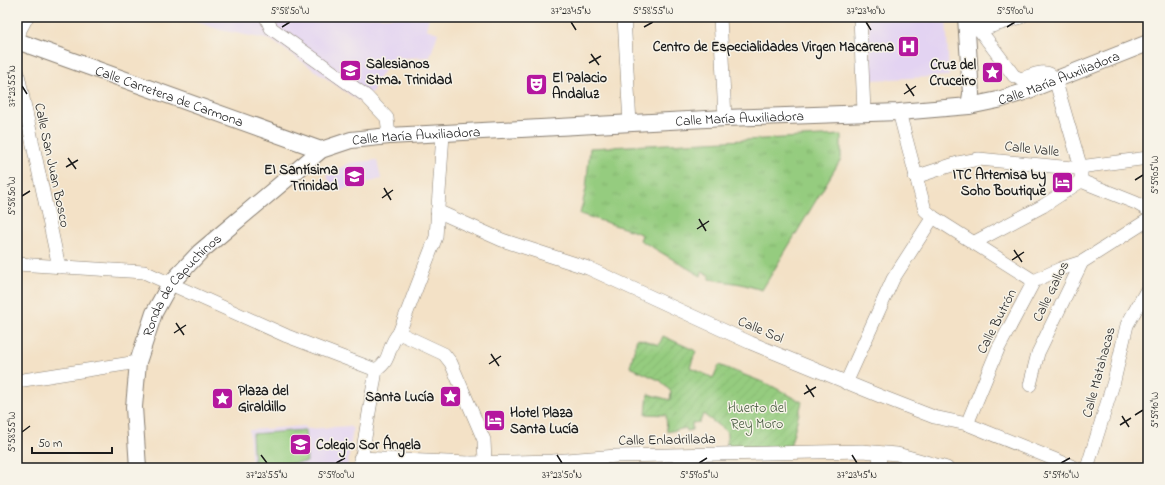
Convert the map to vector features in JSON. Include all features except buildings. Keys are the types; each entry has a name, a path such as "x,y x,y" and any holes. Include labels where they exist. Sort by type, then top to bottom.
{"main road":[{"path":"966,17 970,100"},
{"name":"Calle Carretera de Carmona","path":"17,43 315,148"},
{"name":"Calle María Auxiliadora","path":"315,148 351,140 389,136 725,118 864,112 899,112 970,100 998,100 1023,85 1148,43"},
{"name":"Ronda de Capuchinos","path":"138,468 134,407 138,362 154,313 170,284 200,252 315,148"}],"street":[{"path":"17,43 20,30 27,17"},
{"path":"266,17 271,28 366,96 387,118 389,136"},
{"path":"624,17 630,124"},
{"path":"720,17 725,118"},
{"path":"860,17 864,112"},
{"path":"970,17 1011,73 1023,85"},
{"path":"979,30 1021,17"},
{"name":"Calle San Juan Bosco","path":"17,70 58,266"},
{"path":"1048,76 1081,168 1081,181"},
{"path":"899,112 915,177 925,210 973,243 1034,281"},
{"path":"443,134 436,237 399,333 392,342 385,364 376,370 360,463 469,466"},
{"name":"Calle Valle","path":"915,177 958,162 979,159 1081,168 1148,158"},
{"path":"1081,181 1136,203 1148,210"},
{"path":"973,243 1044,206 1081,181"},
{"name":"Calle Sol","path":"437,211 502,240 588,268 678,310 846,383 934,417 967,424 1076,468"},
{"path":"846,383 893,279 934,217"},
{"name":"Calle Gallos","path":"1030,385 1038,353 1082,262 1148,220"},
{"name":"Calle Butrón","path":"967,424 998,349 1034,281 1060,269 1082,262"},
{"path":"17,264 144,272 287,336 376,370"},
{"name":"Calle Matahacas","path":"1087,468 1114,380 1127,325 1148,288"},
{"path":"399,333 444,354 451,363 484,440 485,462"},
{"path":"17,381 138,362"},
{"name":"Calle Enladrillada","path":"469,466 485,462 506,465 617,456 862,450 897,454 947,468"},
{"path":"879,468 880,453"}],"shaded area":[{"name":"Salesianos Stma. Trinidad","path":"184,17 429,17 426,29 438,33 430,57 402,58 395,55 375,83 373,91 359,101 271,40 220,30"},
{"name":"Centro de Especialidades Virgen Macarena","path":"868,17 946,17 949,76 872,80"},
{"name":"EI Santísima Trinidad","path":"377,160 381,179 335,191 326,175 350,163"},
{"name":"Colegio Sor Ángela","path":"305,426 306,429 349,426 353,429 347,468 252,468 249,430"}],"green space":[{"path":"841,135 841,159 762,290 741,284 709,279 709,275 702,272 701,276 640,240 642,235 580,214 586,189 590,148"},
{"name":"Huerto del Rey Moro","path":"663,336 696,351 690,367 713,378 719,365 770,385 802,402 790,447 727,450 727,432 703,414 700,422 692,423 692,430 687,431 686,428 667,432 666,415 646,414 648,394 670,400 671,392 661,381 630,367 637,338 659,345"},
{"path":"305,430 307,462 254,466 252,434"}],"place":[{"name":"Centro de Especialidades Virgen Macarena","path":"909,46"},
{"name":"Salesianos Stma. Trinidad","path":"350,71"},
{"name":"Cruz del Cruceiro","path":"992,72"},
{"name":"El Palacio Andaluz","path":"536,85"},
{"name":"EI Santísima Trinidad","path":"354,177"},
{"name":"ITC Artemisa by Soho Boutique","path":"1062,182"},
{"name":"Santa Lucía","path":"450,396"},
{"name":"Plaza del Giraldillo","path":"222,398"},
{"name":"Hotel Plaza Santa Lucía","path":"494,420"},
{"name":"Colegio Sor Ángela","path":"300,444"}]}
